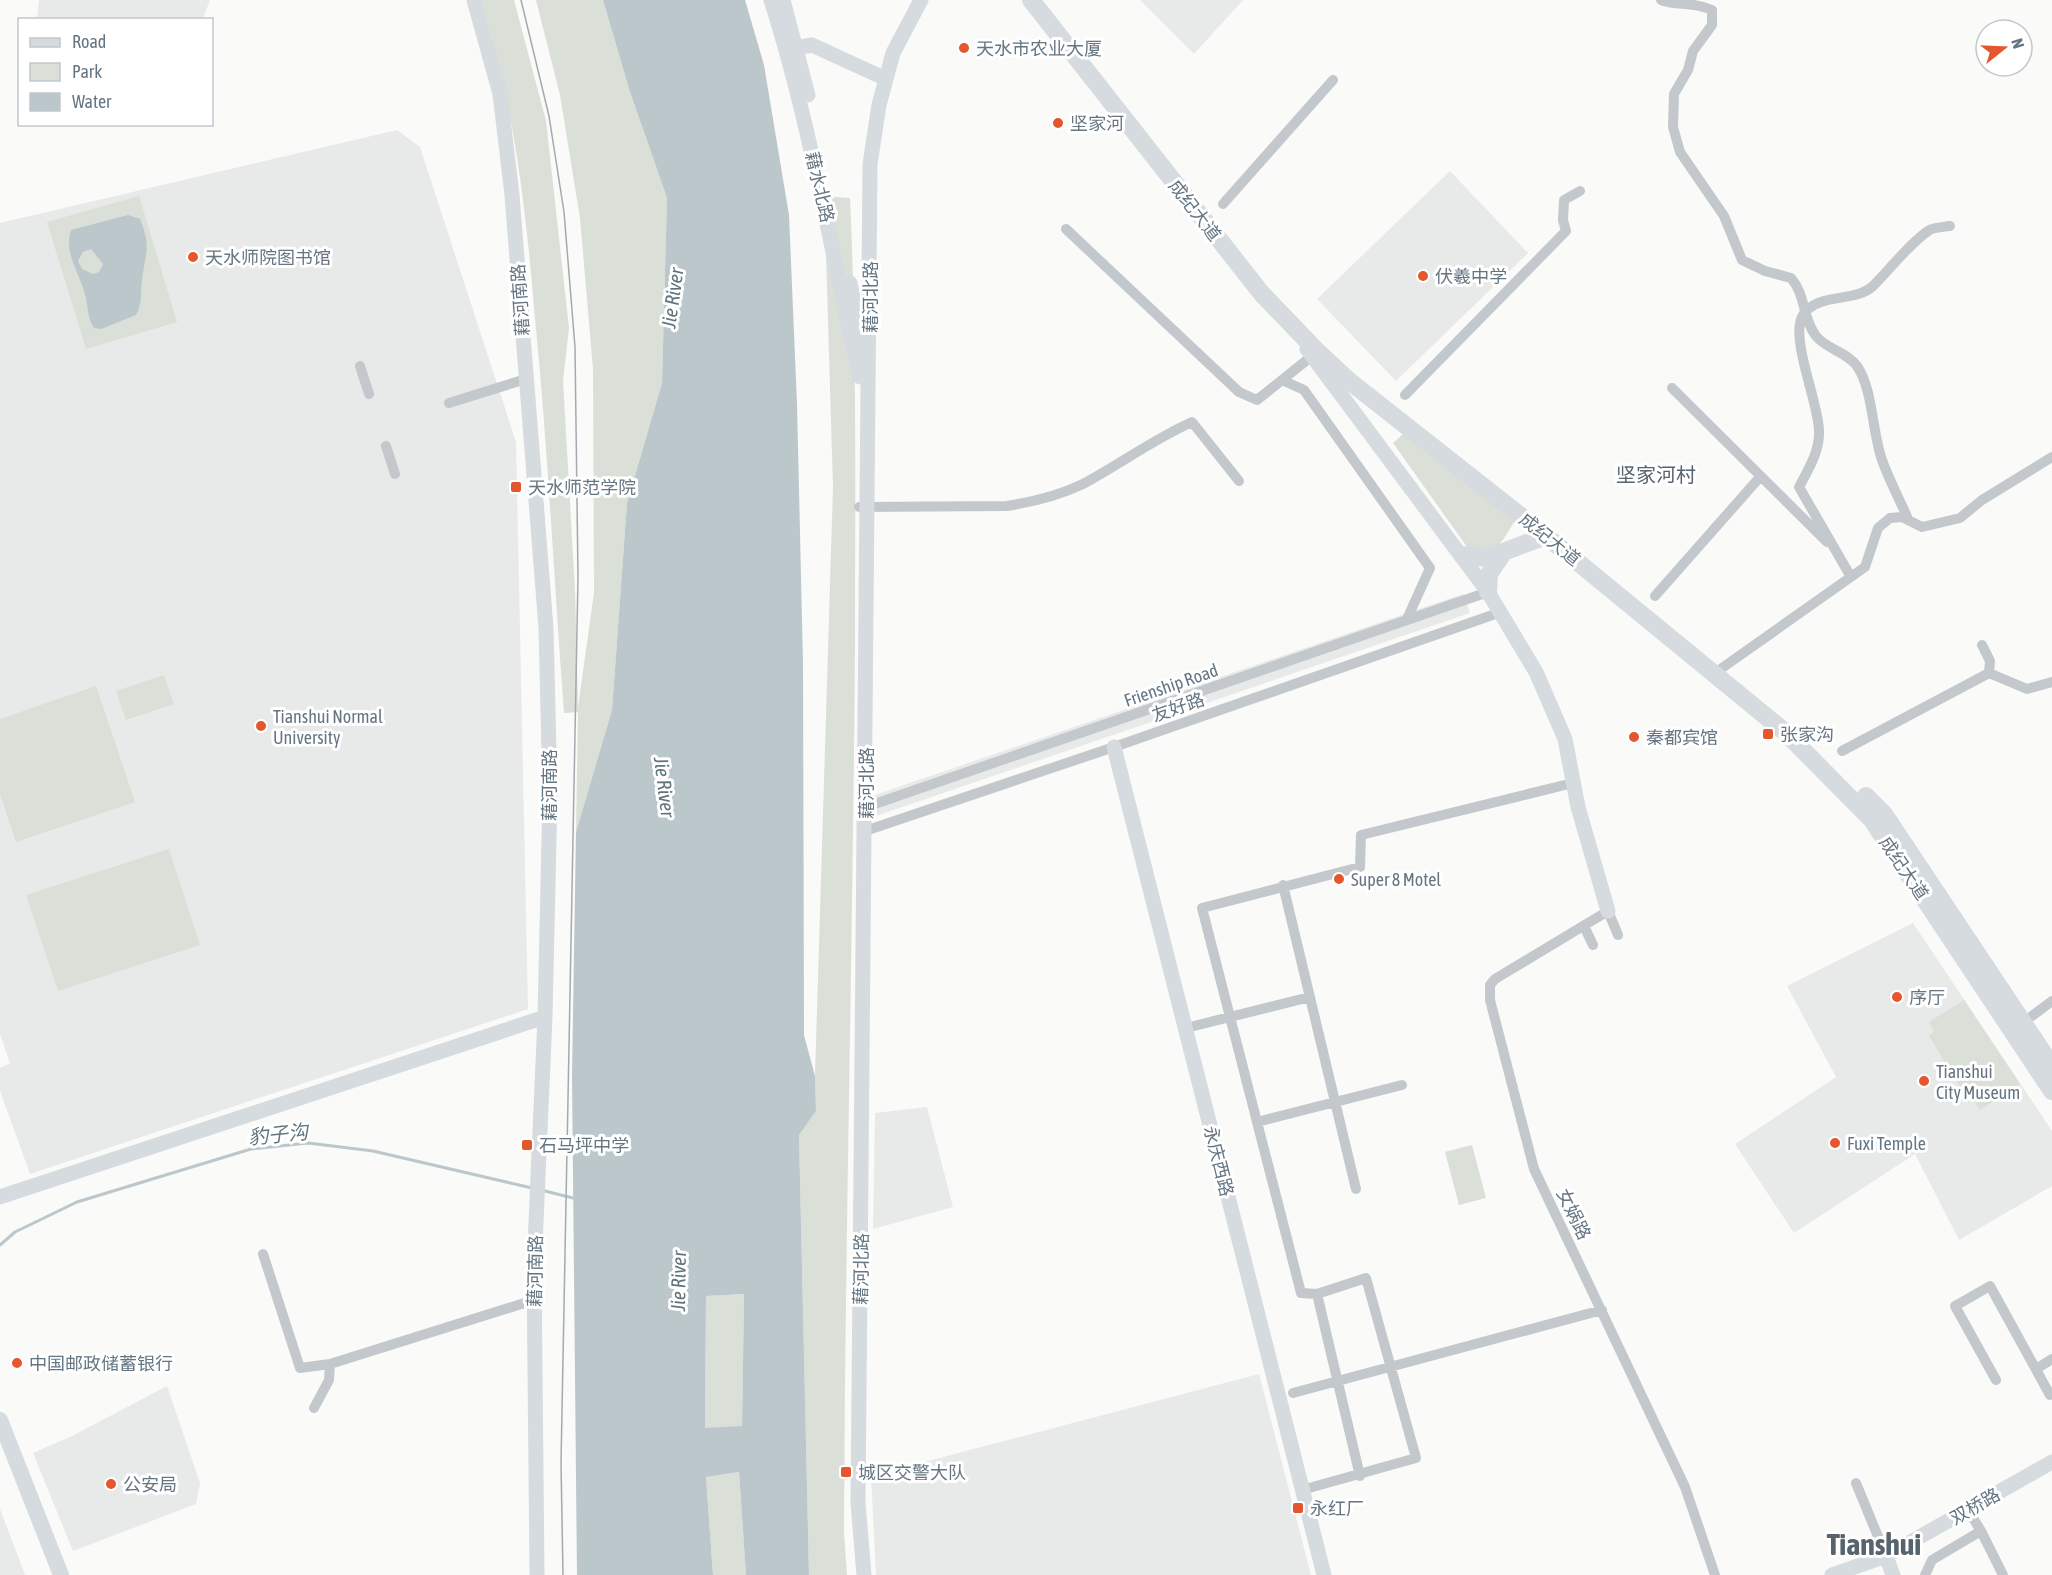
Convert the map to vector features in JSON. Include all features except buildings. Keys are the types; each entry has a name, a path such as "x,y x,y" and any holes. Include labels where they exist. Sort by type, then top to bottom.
{"highway":[{"name":"成纪大道","path":"1030,0 1262,294 1283,317 1348,380 1546,536 1785,732 1872,820 2052,1091"},
{"name":"成纪大道","path":"1038,0 1266,290 1351,367 1801,731 1884,814 2052,1066"},
{"path":"1462,555 1487,558 1546,536"},
{"path":"1488,592 1489,574 1503,553"}],"main road":[{"name":"藉河南路","path":"474,0 500,94 512,195 546,628 550,794 545,1017 534,1300 537,1575"},
{"name":"藉水北路","path":"771,0 792,48 860,329"},
{"name":"藉水北路","path":"783,0 827,217 864,375"},
{"name":"藉河北路","path":"864,1575 858,1503 866,807 864,375 870,164 884,50 911,0"},
{"name":"藉河北路","path":"864,375 860,329 862,163 870,103 892,53 921,0"},
{"path":"792,48 812,45 881,78"},
{"path":"1266,290 1283,317 1462,555 1501,612 1536,672 1561,728 1573,783 1608,911"},
{"name":"藉河北路","path":"855,1575 849,1504 864,508"},
{"name":"永庆西路","path":"1114,747 1324,1575"},
{"path":"0,1197 545,1017"},
{"path":"0,1420 61,1575"},
{"path":"0,1448 50,1575"},
{"name":"双桥路","path":"1832,1575 1863,1570 2052,1462"},
{"path":"1886,1556 1893,1575"}],"street":[{"path":"1660,0 1670,3 1697,2 1712,10 1713,20 1707,34 1693,51 1688,70 1674,94 1673,127 1680,152 1724,216 1742,260 1765,271 1791,278 1803,295 1804,313 1799,329 1820,432 1813,460 1799,487 1851,577"},
{"path":"1222,204 1333,80"},
{"path":"1405,395 1566,231 1563,220 1564,200 1580,191"},
{"path":"1804,313 1823,302 1865,293 1929,229 1950,226"},
{"path":"1066,229 1239,392 1257,400 1312,356"},
{"path":"1804,313 1817,338 1842,352 1857,366 1866,387 1872,426 1882,461 1908,519"},
{"path":"360,366 369,394"},
{"path":"449,403 526,379"},
{"path":"1282,380 1304,390 1430,568 1407,620"},
{"path":"1672,388 1836,551"},
{"path":"864,508 1007,506 1031,502 1082,484 1163,435 1192,422 1239,481"},
{"path":"386,446 395,474"},
{"path":"1722,668 1865,567 1878,528 1890,518 1902,517 1922,527 1960,518 1982,500 2052,457"},
{"path":"1655,596 1760,477"},
{"name":"Frienship Road","path":"866,807 1488,592"},
{"name":"友好路","path":"865,831 1501,612"},
{"path":"1982,645 1990,661 1989,673"},
{"path":"1989,673 2027,689 2052,682"},
{"path":"1842,751 1989,673"},
{"path":"1302,1490 1360,1476 1416,1458 1366,1278 1317,1294 1301,1293 1202,908 1283,885 1360,867 1361,835 1573,783"},
{"path":"1283,885 1356,1189"},
{"path":"1608,911 1618,934"},
{"name":"女娲路","path":"1608,911 1495,979 1490,985 1490,1000 1534,1169 1685,1487 1715,1575"},
{"path":"1584,926 1593,945"},
{"path":"1186,1028 1310,996"},
{"path":"2032,1016 2052,1000"},
{"path":"1257,1122 1402,1085"},
{"path":"262,1254 300,1368 330,1364 534,1300"},
{"path":"1996,1380 1955,1306 1990,1286 2050,1395"},
{"path":"1317,1294 1360,1476"},
{"path":"1293,1393 1602,1310"},
{"path":"2036,1369 2052,1359"},
{"path":"314,1408 329,1380 330,1364"},
{"path":"1856,1483 1886,1556"},
{"path":"1968,1510 2002,1575"},
{"path":"1924,1575 1932,1560 1981,1531"}],"shaded area":[{"path":"39,0 210,0 203,18 37,17"},
{"path":"1140,0 1243,0 1194,54"},
{"name":"Tianshui Normal University","path":"397,130 420,147 516,442 528,1009 30,1174 0,1091 0,1068 10,1063 0,1034 0,223"},
{"name":"伏羲中学","path":"1450,171 1528,253 1396,381 1317,299"},
{"path":"1463,594 1470,613 876,816 869,797"},
{"name":"Tianshui City Museum","path":"1913,923 2052,1131 2052,1186 1959,1240 1915,1154 1794,1233 1735,1144 1836,1077 1787,986"},
{"path":"927,1107 953,1207 873,1229 875,1113"},
{"path":"1259,1374 1311,1575 876,1575 871,1476"},
{"path":"167,1386 200,1483 196,1504 73,1551 33,1453 72,1436"},
{"path":"0,1509 25,1575 0,1575"}],"green space":[{"path":"481,0 514,0 546,121 569,328 563,381 575,590 578,707 594,593 593,369 580,218 560,95 536,0 603,0 629,89 667,198 662,383 627,503 612,710 576,832 578,712 564,713 544,416 523,197 502,78"},
{"path":"139,196 177,322 86,349 47,222"},
{"path":"819,196 850,198 854,309 855,641 844,1532 847,1575 809,1575 799,1135 816,1111 815,1076 833,487 826,253"},
{"path":"1404,433 1514,522 1497,546 1487,551 1470,551 1393,443"},
{"path":"164,675 174,704 126,720 116,691"},
{"path":"96,686 135,802 16,842 0,794 0,719"},
{"path":"169,849 200,945 58,991 26,895"},
{"path":"1964,1000 2020,1084 1980,1110 1971,1096 1966,1097 1929,1036 1934,1031 1929,1022"},
{"path":"1472,1145 1486,1198 1459,1205 1445,1152"},
{"path":"744,1294 742,1427 705,1429 706,1296"},
{"path":"739,1472 746,1575 713,1575 706,1477"}],"water":[{"name":"Jie River","path":"603,0 745,0 764,65 789,215 797,404 803,663 804,1035 815,1076 816,1111 799,1135 809,1575 746,1575 739,1472 706,1477 713,1575 577,1575 572,1075 576,832 612,710 627,503 662,383 667,198 629,89","holes":["744,1294 742,1426 705,1428 706,1296"]},
{"path":"128,215 140,219 146,236 147,249 140,302 136,315 101,329 94,328 84,291 70,254 71,230","holes":["91,249 103,264 99,272 93,274 82,269 78,261 83,252"]}],"waterway":[{"name":"豹子沟","path":"0,1245 15,1232 77,1202 251,1149 308,1143 373,1151 532,1188"},
{"name":"豹子沟","path":"541,1190 573,1198"}],"tram line":[{"path":"521,0 549,116 564,212 575,347 578,577 561,1463 563,1575"}],"place":[{"name":"天水市农业大厦","path":"964,48"},
{"name":"坚家河","path":"1058,123"},
{"name":"天水师院图书馆","path":"193,257"},
{"name":"伏羲中学","path":"1423,276"},
{"name":"天水师范学院","path":"516,487"},
{"name":"Tianshui Normal University","path":"261,726"},
{"name":"张家沟","path":"1768,734"},
{"name":"秦都宾馆","path":"1634,737"},
{"name":"Super 8 Motel","path":"1339,879"},
{"name":"序厅","path":"1897,997"},
{"name":"Tianshui City Museum","path":"1924,1081"},
{"name":"Fuxi Temple","path":"1835,1143"},
{"name":"石马坪中学","path":"527,1145"},
{"name":"中国邮政储蓄银行","path":"17,1363"},
{"name":"城区交警大队","path":"846,1472"},
{"name":"公安局","path":"111,1484"},
{"name":"永红厂","path":"1298,1508"}],"district":[{"name":"坚家河村","path":"1656,474"},
{"name":"Tianshui","path":"1874,1544"}]}
